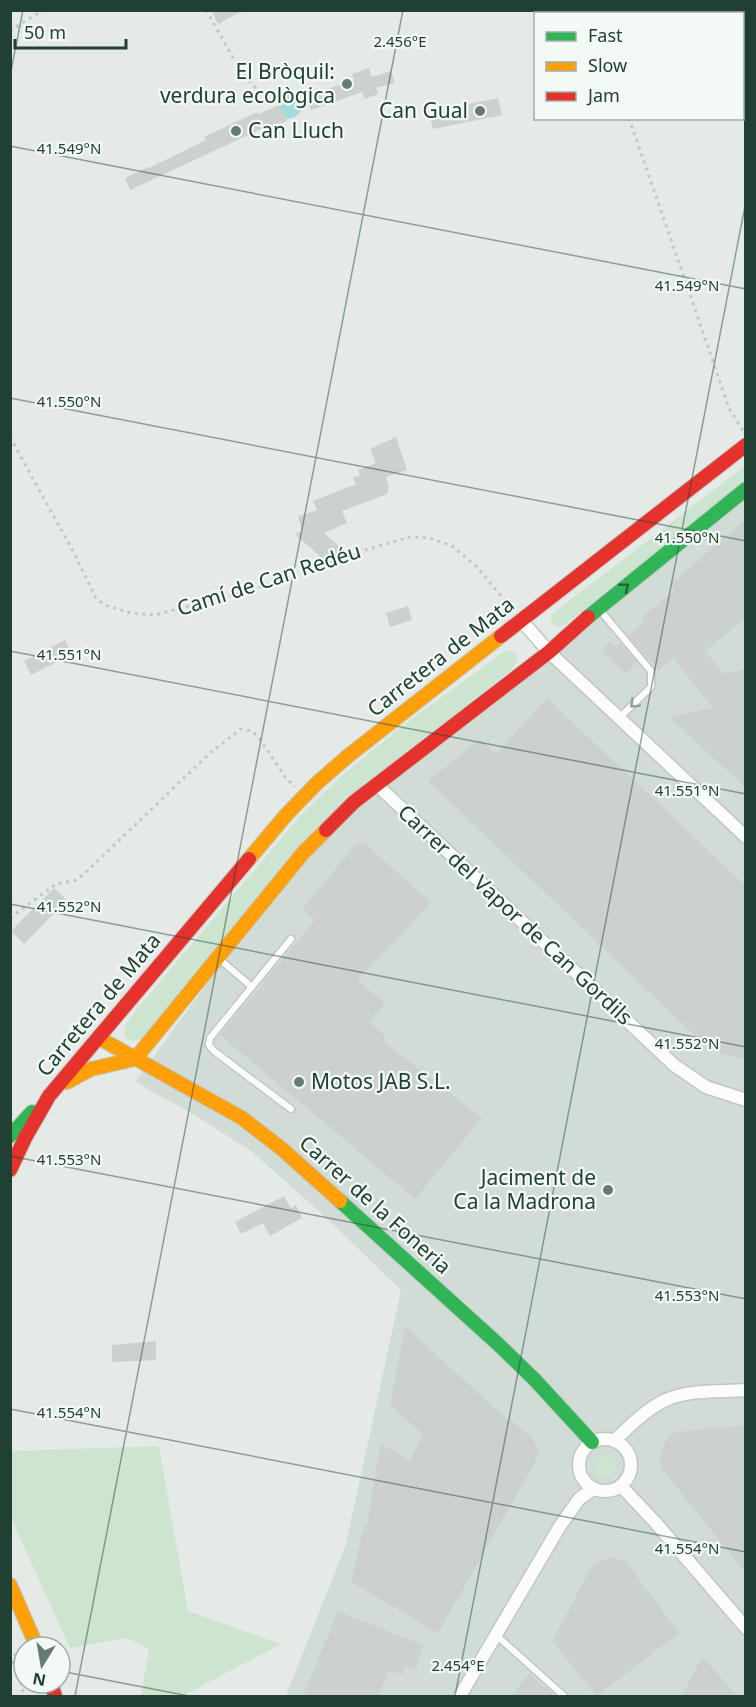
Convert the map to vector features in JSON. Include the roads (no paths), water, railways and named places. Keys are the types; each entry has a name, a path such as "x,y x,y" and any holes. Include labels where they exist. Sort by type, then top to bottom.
{"street":[{"name":"Carretera de Mata","path":"49,1096 286,815 304,797 348,756 746,445"},
{"path":"135,1059 303,853 354,802 549,652 598,608 746,489"},
{"path":"522,620 549,652 746,837"},
{"name":"Carrer del Vapor de Can Gordils","path":"376,784 674,1065 706,1087 746,1100"},
{"name":"Carrer de la Foneria","path":"99,1038 242,1118 282,1149 499,1345 536,1380 592,1442"},
{"name":"Carretera de Mata","path":"49,1096 78,1073 106,1064 135,1059"},
{"path":"10,1136 49,1096"},
{"path":"10,1170 49,1096"},
{"path":"614,1441 635,1421 666,1400 695,1394 746,1390"},
{"path":"605,1439 614,1441 626,1449 632,1461 630,1475 621,1486 605,1492 593,1489 583,1479 579,1465 584,1451 592,1442 605,1439"},
{"path":"621,1486 746,1628"},
{"path":"460,1696 560,1526 579,1499 593,1489"},
{"path":"10,1585 32,1635"}],"lane":[{"path":"598,608 651,671 651,687 619,718"},
{"path":"291,939 210,1038 209,1045 291,1109"},
{"path":"217,958 252,987"},
{"path":"496,1635 564,1696"}],"water":[{"path":"287,94 298,99 302,107 293,118 286,119 280,105 277,106 280,97"}],"place":[{"name":"El Bròquil: verdura ecològica","path":"347,84"},
{"name":"Can Gual","path":"480,111"},
{"name":"Can Lluch","path":"236,131"},
{"name":"Motos JAB S.L.","path":"299,1082"},
{"name":"Jaciment de Ca la Madrona","path":"608,1190"}]}
